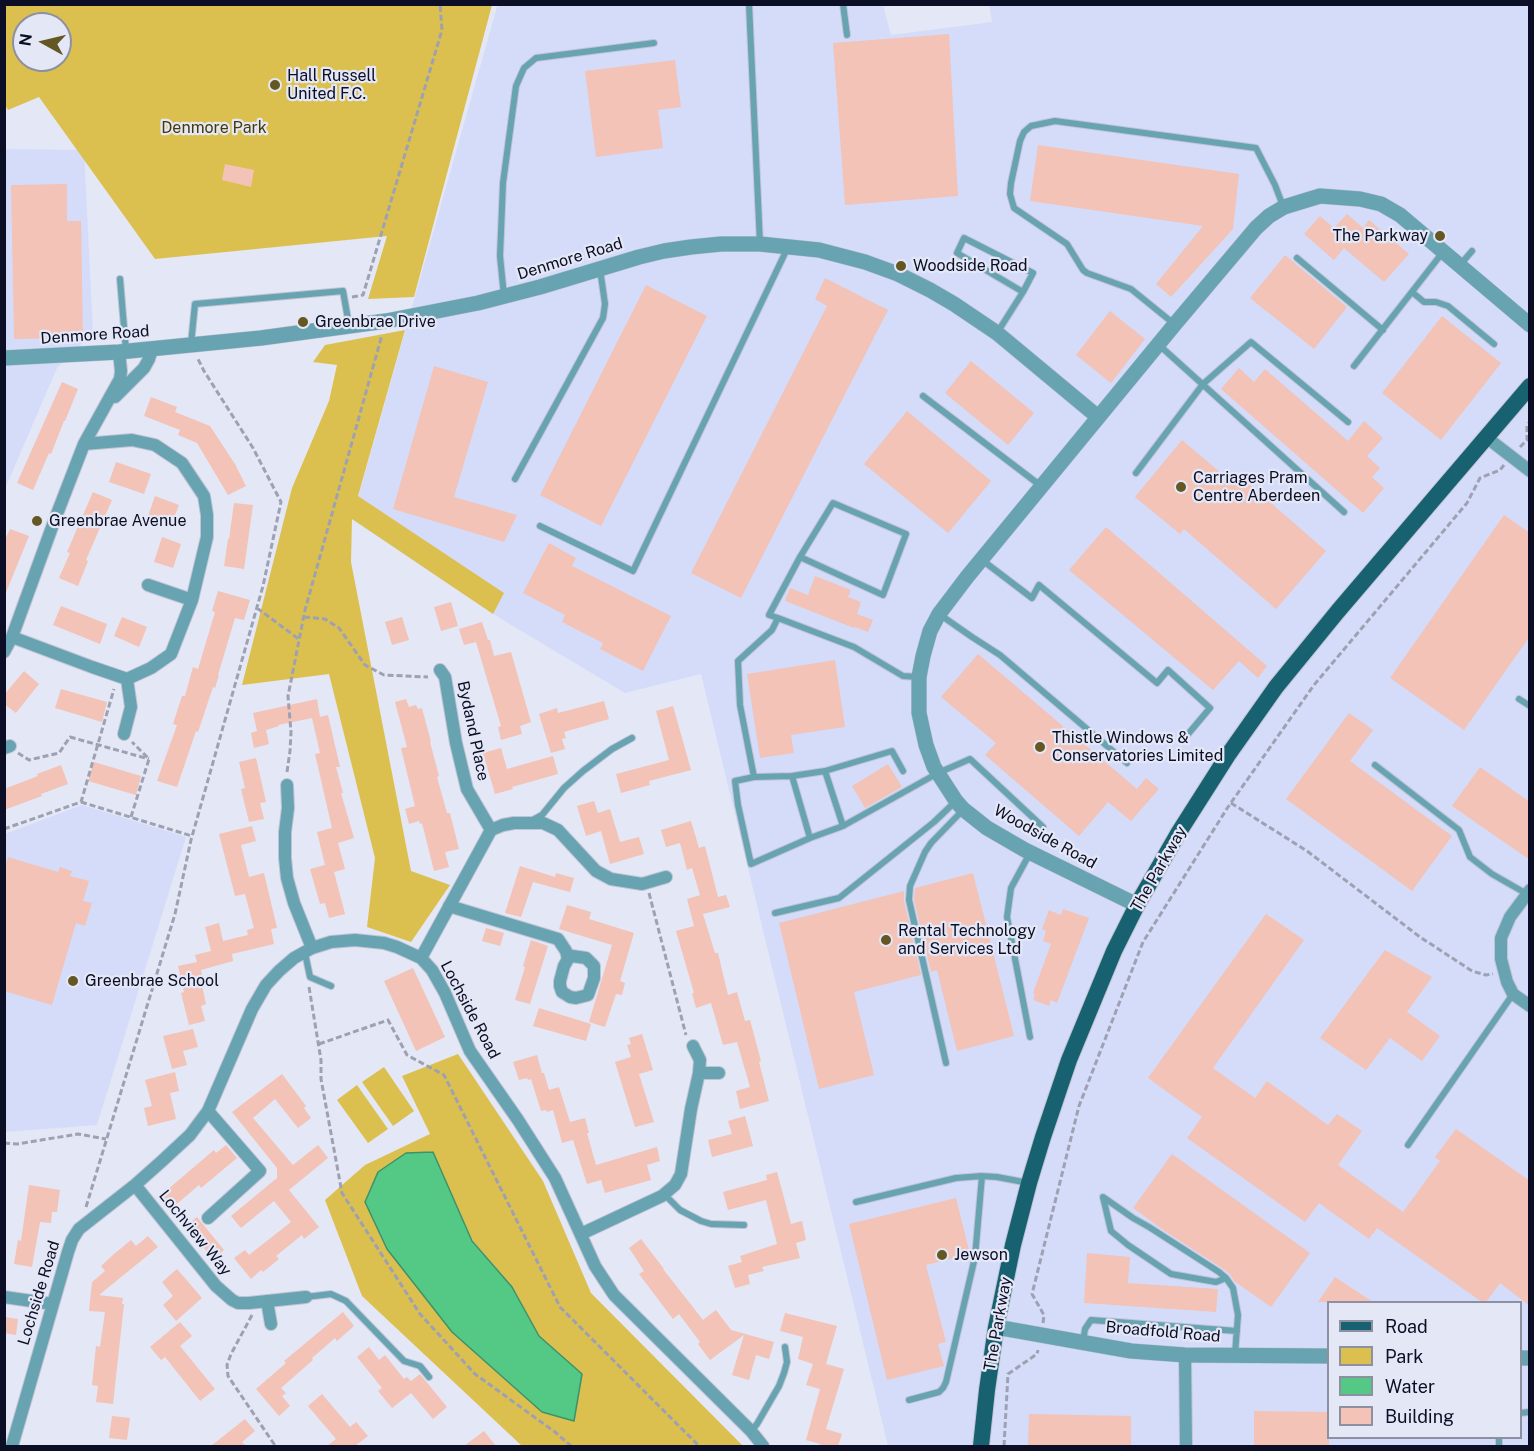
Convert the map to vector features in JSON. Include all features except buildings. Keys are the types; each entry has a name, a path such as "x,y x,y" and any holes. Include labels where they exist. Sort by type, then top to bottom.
{"main road":[{"name":"The Parkway","path":"981,1446 996,1327 1029,1183 1069,1060 1114,951 1137,905 1227,755 1276,687 1530,387"}],"street":[{"name":"Woodside Road","path":"1137,905 1030,853 987,828 960,805 938,773 926,745 919,713 919,677 930,631 939,614 1041,486 1256,228 1269,216 1284,207 1320,196 1350,198 1381,204 1400,215 1530,325"},
{"name":"Denmore Road","path":"4,358 123,352 349,327 504,297 647,255 721,244 760,244 788,246 839,255 898,274 954,304 997,333 1098,417"},
{"path":"106,406 144,368 152,349"},
{"path":"4,652 12,637 84,444 120,379 123,352"},
{"path":"1486,437 1530,471"},
{"path":"12,637 122,678 151,668 171,654 192,600 207,537 207,515 204,496 182,463 154,445 132,440 84,444"},
{"path":"148,585 192,600"},
{"name":"Bydand Place","path":"440,670 445,677 456,743 467,789 491,830"},
{"path":"122,678 131,707 124,734"},
{"path":"287,785 285,850 287,878 308,950"},
{"path":"421,958 491,830 503,825 543,823 558,830 596,871 612,879 642,884 666,878"},
{"path":"1528,892 1509,917 1501,938 1501,958 1513,994 1530,1006"},
{"path":"449,906 558,939 568,959"},
{"name":"Lochside Road","path":"12,1446 52,1304 72,1240 79,1229 135,1185 190,1135 208,1111 252,1008 266,985 279,971 308,950 331,942 355,940 398,947 421,958 432,970 445,993 470,1051 555,1178 595,1266 614,1295 751,1431 763,1446"},
{"path":"581,1234 664,1194 675,1185 681,1174 699,1073 700,1060 693,1046"},
{"path":"699,1073 719,1073"},
{"path":"208,1111 260,1171 208,1218"},
{"name":"Lochview Way","path":"135,1185 216,1286 232,1300 238,1303 252,1303 306,1297"},
{"path":"4,1297 52,1304"},
{"path":"267,1301 271,1324"},
{"name":"Broadfold Road","path":"996,1327 1131,1351 1185,1355 1327,1356"},
{"path":"1185,1355 1186,1446"}],"lane":[{"path":"749,4 760,244"},
{"path":"843,4 847,35"},
{"path":"504,297 500,256 503,183 516,86 524,68 536,58 654,43"},
{"path":"1175,324 1131,289 1087,273 1067,244 1014,208 1010,194 1011,183 1024,132 1031,126 1055,121 1256,148 1284,207"},
{"path":"997,333 1023,292 1033,273 964,238 957,254 1023,292"},
{"path":"540,526 633,571 788,246"},
{"path":"1460,266 1472,251"},
{"path":"1354,366 1443,252"},
{"path":"1297,258 1383,330"},
{"path":"515,479 603,318 605,304 600,269"},
{"path":"120,279 123,352"},
{"path":"191,345 195,303 343,291 349,327"},
{"path":"1412,292 1424,302 1436,302 1448,306 1494,344"},
{"path":"1136,473 1203,384 1251,342 1348,422"},
{"path":"1159,344 1344,512"},
{"path":"922,396 1041,486"},
{"path":"800,557 883,596 906,534 832,503 800,557 769,615 854,647 903,676 919,677"},
{"path":"982,560 1032,598 1039,585 1157,684 1168,670 1210,708 1183,740"},
{"path":"939,614 1000,655 1127,763"},
{"path":"754,777 740,705 738,661 772,630 778,618"},
{"path":"1519,699 1530,706"},
{"path":"528,822 542,815 564,788 588,766 632,738"},
{"path":"903,771 892,752 825,771 792,776 754,777 735,781 751,864 843,826 938,773 970,759 1043,827"},
{"path":"1376,765 1459,830 1470,857 1492,873 1528,892"},
{"path":"825,771 843,826"},
{"path":"792,776 810,838"},
{"path":"775,913 839,898 934,822 960,805"},
{"path":"946,1063 909,900 910,886 925,852 960,805"},
{"path":"1030,853 1011,888 1006,917 1030,1037"},
{"path":"308,950 310,977 331,986"},
{"path":"1408,1145 1513,994"},
{"path":"909,1400 939,1392 946,1382 975,1257 982,1176"},
{"path":"856,1202 956,1178 997,1177 1029,1183"},
{"path":"664,1194 680,1210 701,1221 711,1224 744,1225"},
{"path":"1226,1278 1216,1282 1171,1274 1128,1245 1112,1231 1103,1197 1226,1278 1233,1288 1238,1315 1235,1355"},
{"path":"306,1297 331,1294 346,1301 404,1361 420,1366 429,1377"},
{"path":"1083,1342 1085,1329 1091,1320 1237,1332"},
{"path":"751,1431 784,1374 787,1362 785,1347"}],"path":[{"path":"344,299 363,295 442,30 440,4"},
{"path":"287,785 286,774 291,732 288,696 304,617 386,321"},
{"path":"79,1229 175,914 192,836 256,608 281,502 253,448 204,371 191,345"},
{"path":"1004,1446 1008,1374 1037,1354 1044,1315 1032,1294 1079,1106 1143,942 1231,803 1314,685 1467,503 1480,478 1500,470 1527,440 1527,424 1530,422"},
{"path":"256,608 300,640"},
{"path":"304,617 325,619 339,628 364,665 384,675 432,677 440,670"},
{"path":"81,802 97,745 122,678"},
{"path":"124,734 149,759"},
{"path":"7,747 29,760 59,753 70,737 149,759"},
{"path":"131,817 149,759"},
{"path":"4,829 81,802 192,836"},
{"path":"1231,803 1307,851 1420,937 1472,971 1486,975 1505,973"},
{"path":"646,883 687,1042 693,1046"},
{"path":"309,987 319,1044 321,1079 342,1193 420,1314 475,1374 571,1446"},
{"path":"319,1044 388,1020 407,1055 444,1075 560,1307 699,1446"},
{"path":"4,1143 18,1144 78,1134 107,1139"},
{"path":"252,1303 253,1313 227,1365 228,1376 274,1444 273,1446"}],"shaded area":[{"path":"508,4 883,5 891,35 992,22 989,4 1529,5 1529,1446 888,1446 701,674 625,693 498,617 352,519 497,7"},
{"path":"5,149 84,150 93,333 57,368 5,489"},
{"name":"Greenbrae School","path":"82,805 186,837 97,1125 5,1132 5,834"}],"green space":[{"name":"Denmore Park","path":"4,5 492,5 414,297 368,299 387,236 155,259 39,97 8,110 5,105"},
{"path":"405,330 358,496 504,593 493,614 352,519 351,562 411,871 450,885 411,942 367,927 375,858 329,674 242,685 292,488 329,401 337,365 313,362 325,345"},
{"path":"458,1054 543,1181 591,1293 743,1446 522,1446 362,1296 325,1200 365,1165 430,1134 402,1076","holes":["433,1152 472,1240 512,1287 539,1336 582,1374 574,1421 406,1153"]},
{"path":"384,1067 414,1111 393,1126 362,1082"},
{"path":"357,1085 388,1129 368,1143 337,1100"}],"water":[{"path":"433,1152 472,1241 512,1287 539,1336 582,1374 574,1421 542,1412 452,1332 387,1249 365,1202 378,1172 406,1153"}],"place":[{"name":"Hall Russell United F.C.","path":"275,85"},
{"name":"The Parkway","path":"1440,236"},
{"name":"Woodside Road","path":"901,266"},
{"name":"Greenbrae Drive","path":"303,322"},
{"name":"Carriages Pram Centre Aberdeen","path":"1181,487"},
{"name":"Greenbrae Avenue","path":"37,521"},
{"name":"Thistle Windows & Conservatories Limited","path":"1040,747"},
{"name":"Rental Technology and Services Ltd","path":"886,940"},
{"name":"Greenbrae School","path":"73,981"},
{"name":"Jewson","path":"942,1255"}]}
